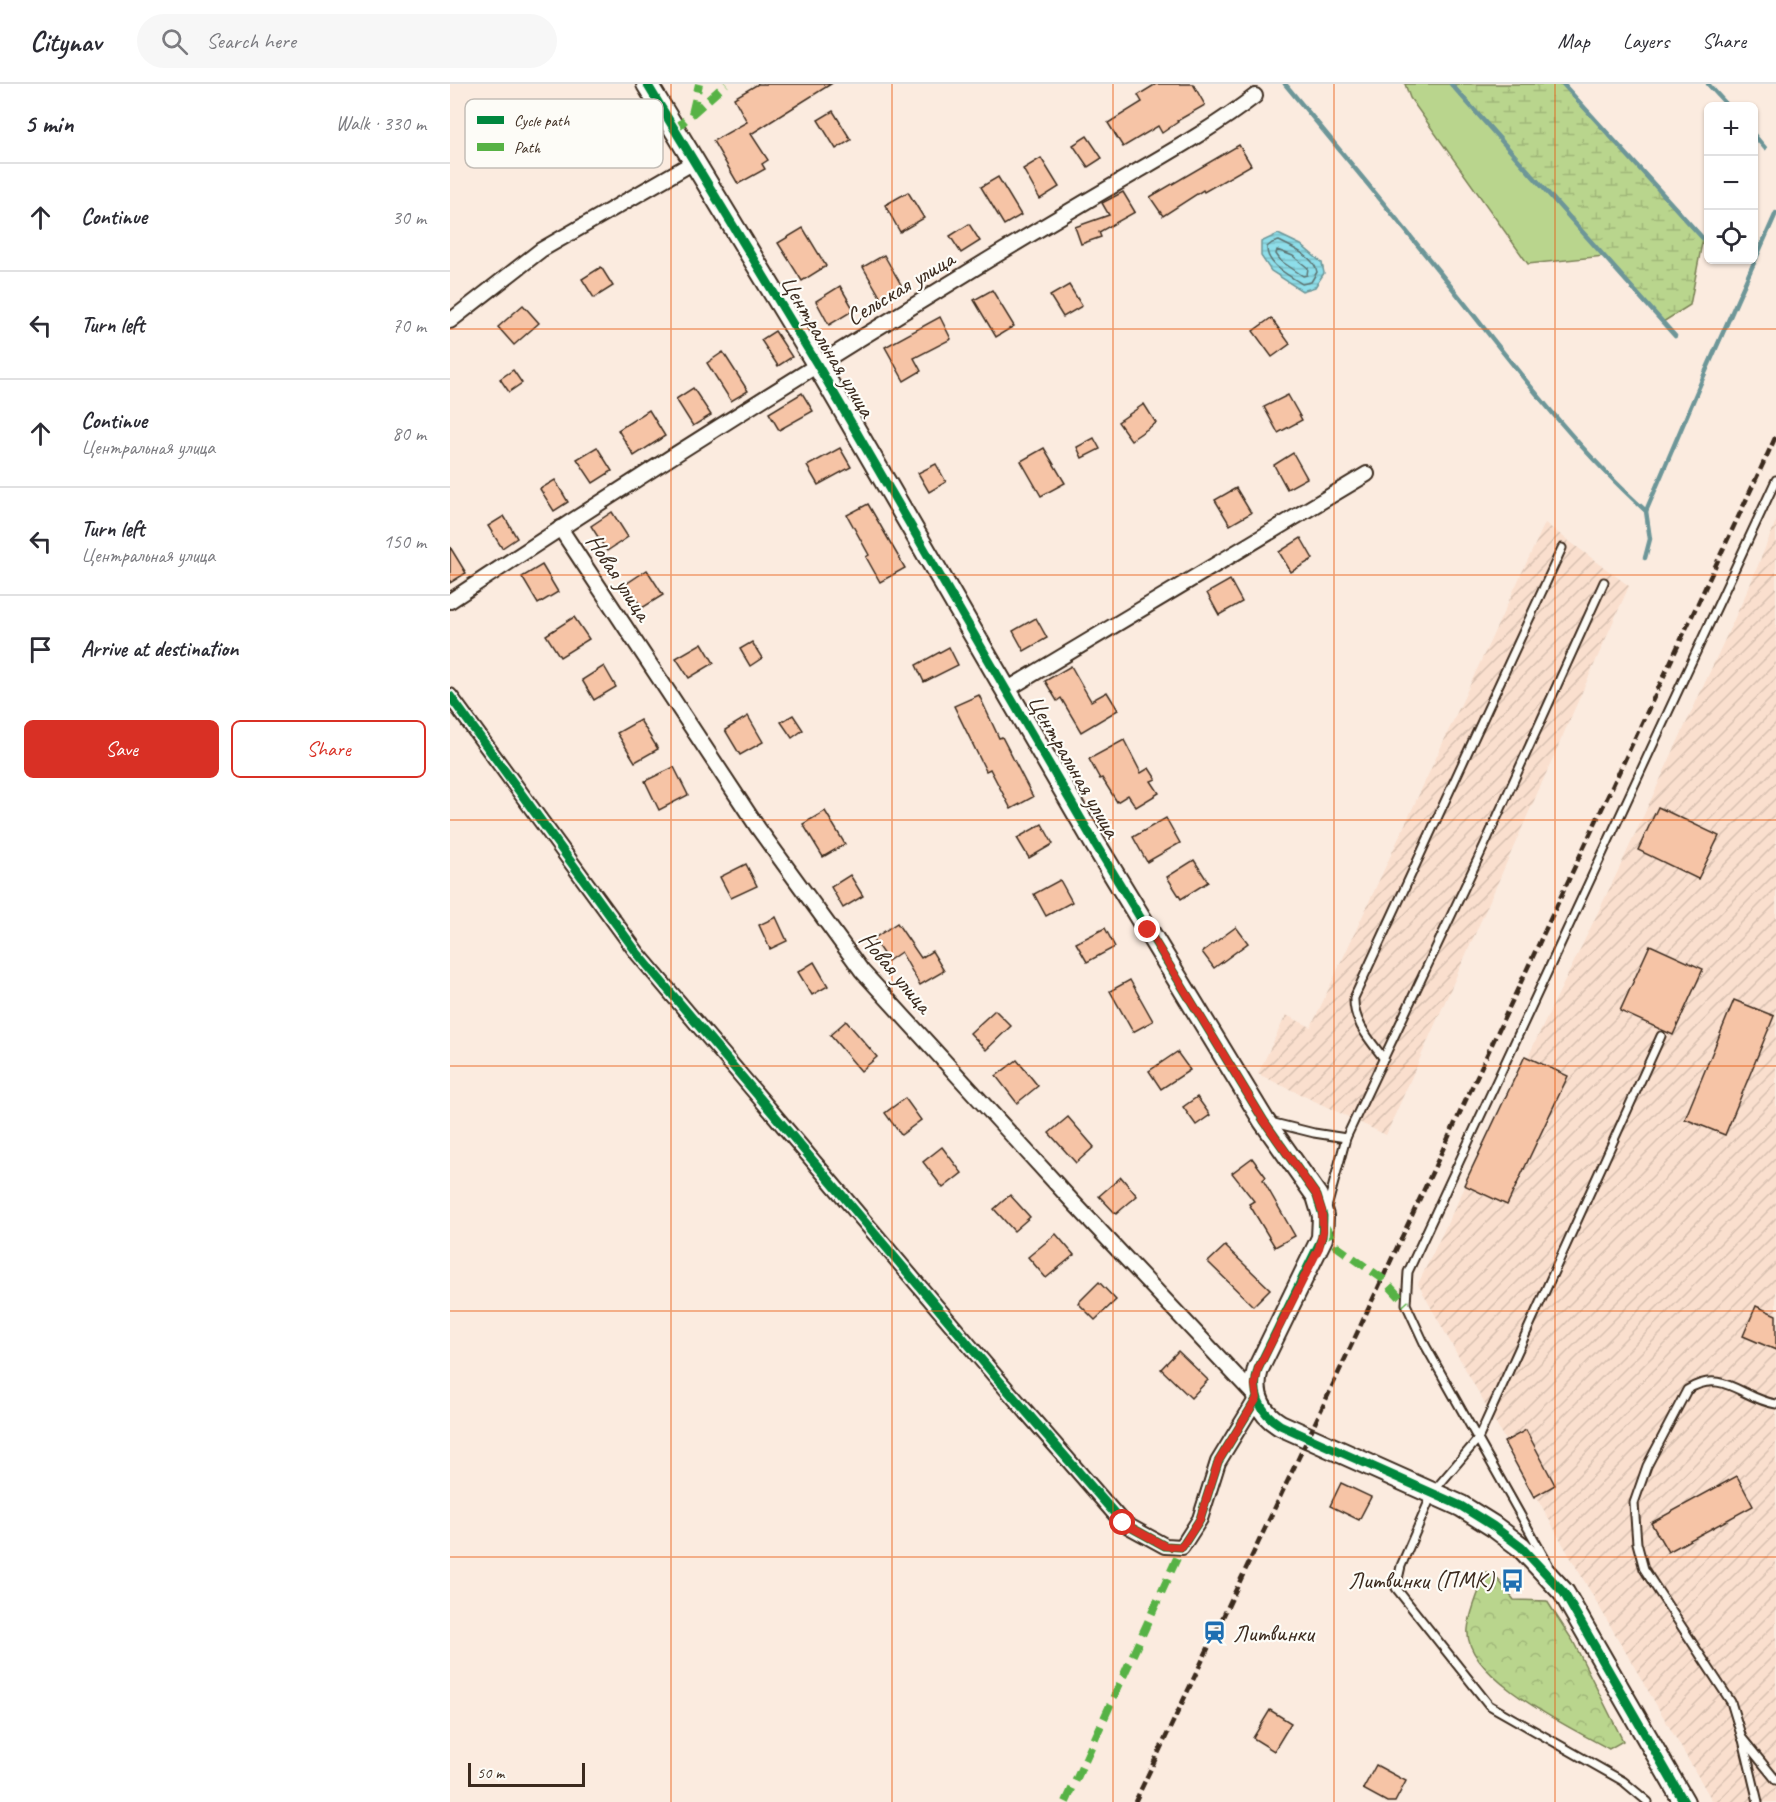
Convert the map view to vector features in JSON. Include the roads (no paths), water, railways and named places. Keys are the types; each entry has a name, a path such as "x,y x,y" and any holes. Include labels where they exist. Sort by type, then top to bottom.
{"street":[{"name":"Центральная улица","path":"647,84 656,99"},
{"name":"Сельская улица","path":"450,602 560,528 818,364 1168,153 1255,96"},
{"name":"Центральная улица","path":"663,111 818,364 1008,689 1096,845 1264,1121 1317,1196 1323,1216 1323,1231 1319,1248 1258,1369 1255,1385 1257,1398"},
{"path":"450,321 541,250 694,162"},
{"path":"1008,689 1367,474"},
{"name":"Новая улица","path":"560,528 758,828 862,971 1072,1201 1257,1398"},
{"path":"450,696 638,954 996,1377 1123,1523 1165,1546 1182,1547 1200,1519 1218,1462 1257,1398 1268,1416 1280,1425 1433,1492 1461,1506 1509,1537 1564,1593 1684,1802"}],"lane":[{"path":"1564,1593 1425,1345 1406,1304 1408,1272 1776,480"},
{"path":"1383,1059 1359,1024 1353,1010 1354,998 1562,548"},
{"path":"1323,1216 1329,1206 1346,1138 1489,835 1604,582"},
{"path":"1648,1802 1623,1781 1489,1705 1396,1588 1401,1566 1433,1492 1478,1439 1661,1036"},
{"path":"1264,1121 1346,1138"},
{"path":"1758,1802 1731,1702 1644,1569 1637,1542 1634,1503 1647,1466 1688,1390 1699,1383 1716,1381 1762,1402 1776,1404"},
{"path":"1742,1738 1776,1780"}],"water":[{"path":"1278,234 1301,245 1322,263 1324,273 1315,287 1302,291 1271,271 1261,256 1261,242"}],"waterway":[{"path":"1285,84 1549,409 1596,462 1646,511"},
{"path":"1451,84 1675,336"},
{"path":"1563,84 1704,240"},
{"path":"1708,84 1724,102"},
{"path":"1758,140 1765,148"},
{"path":"1645,558 1650,539 1646,511 1776,213"}],"railway":[{"path":"1135,1802 1308,1438 1776,436"}],"place":[{"name":"Литвинки (ПМК)","path":"1512,1580"},
{"name":"Литвинки","path":"1215,1633"}]}
